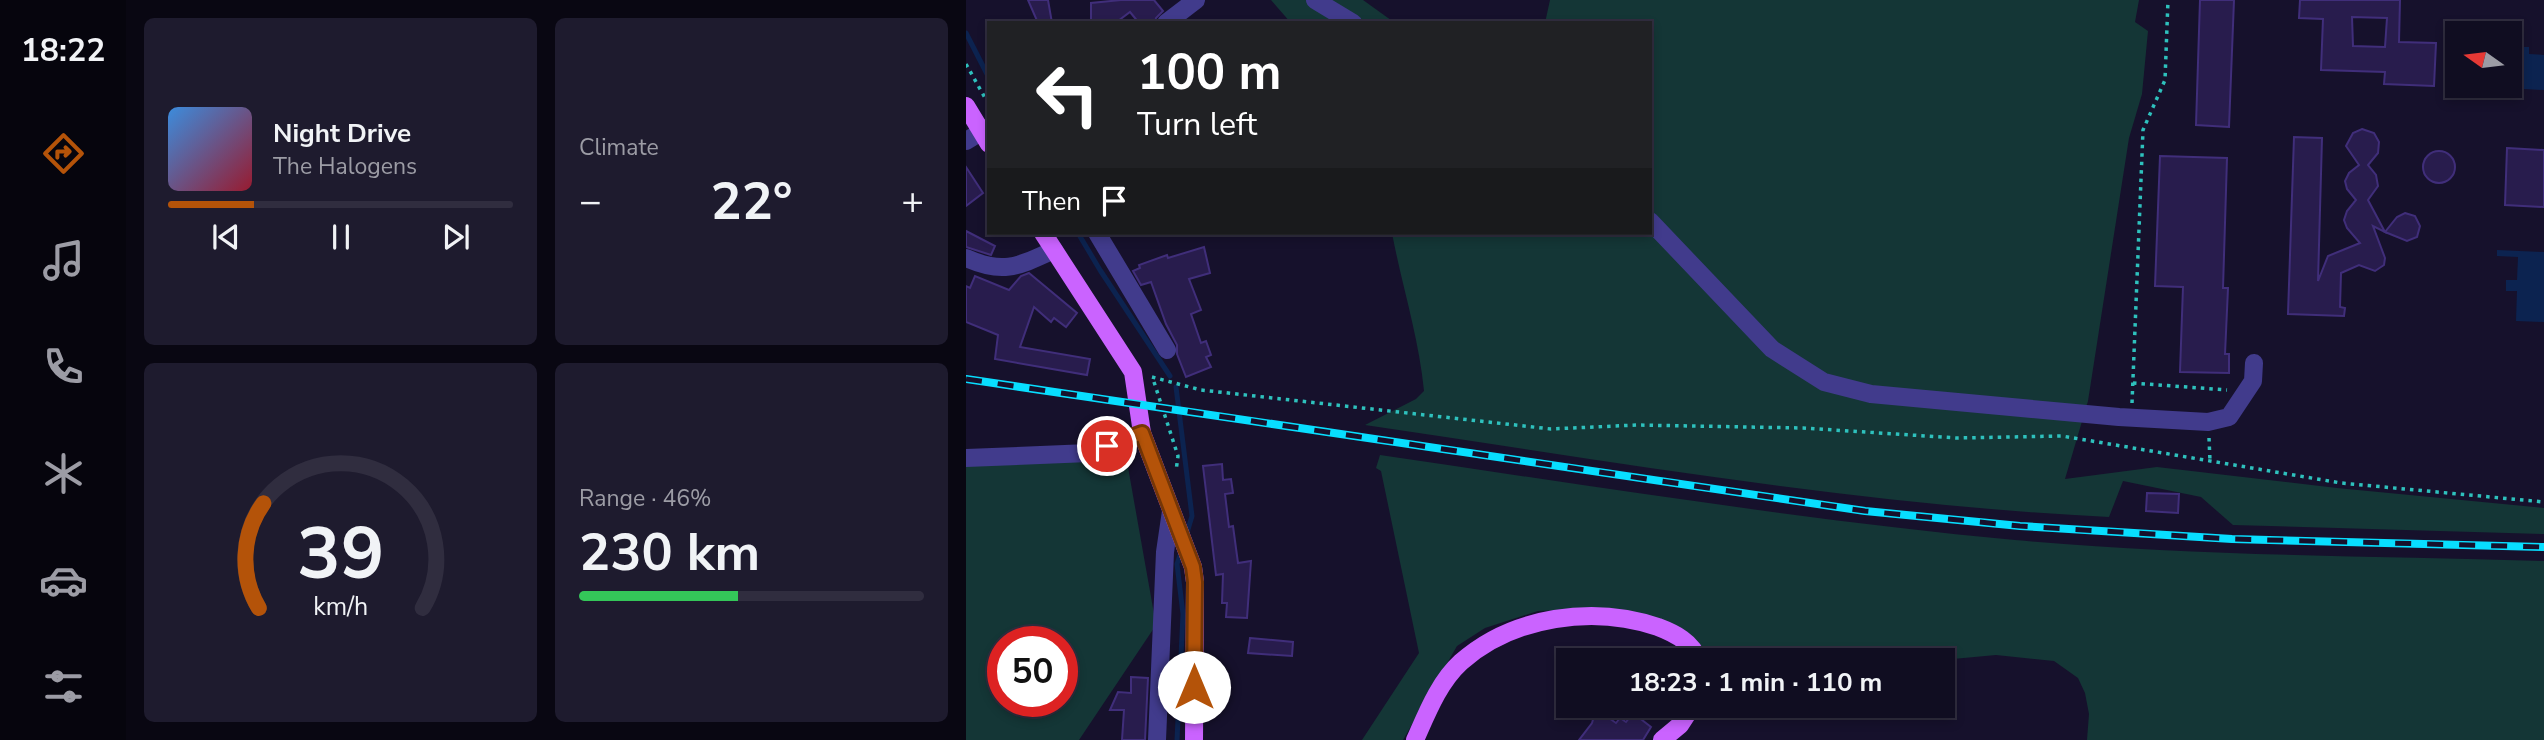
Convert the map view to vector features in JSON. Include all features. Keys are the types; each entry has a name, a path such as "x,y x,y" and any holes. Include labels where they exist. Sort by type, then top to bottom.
{"main road":[{"path":"966,106 981,135"},
{"path":"1048,238 1133,372 1142,433 1189,555 1195,582 1194,740"},
{"path":"1415,740 1438,693 1459,664 1488,643 1512,631 1582,615 1606,615 1673,632 1690,648"},
{"path":"1662,740 1685,718"}],"street":[{"path":"1169,21 1196,0"},
{"path":"1315,0 1350,21"},
{"path":"1652,223 1772,349 1824,382 1871,394 2132,418 2208,422 2229,417 2253,382 2254,363"},
{"path":"1098,235 1167,350"},
{"path":"966,258 986,268 1023,264 1048,238"},
{"path":"966,458 1089,453 1142,433"},
{"path":"1157,740 1165,551 1174,519"}],"path":[{"path":"2132,418 2143,130 2165,80 2168,0"},
{"path":"966,64 987,101"},
{"path":"1133,372 1201,390 1551,429 1637,425 1803,428 1957,438 2062,436 2341,483 2544,502"},
{"path":"2133,383 2246,391"}],"green space":[{"path":"1271,0 1363,0 1392,21 1289,21"},
{"path":"1550,0 2139,0 2135,22 2148,31 2142,94 2129,138 2088,401 2065,479 2157,467 2544,508 2544,534 2233,525 2201,497 2123,481 2109,517 1922,503 1643,467 1365,425 1416,399 1424,391 1392,235 1652,235 1652,21 1545,21"},
{"path":"1380,455 1777,512 2015,540 2213,552 2544,561 2544,740 2087,740 2089,714 2085,693 2078,678 2054,661 1996,655 1955,659 1955,648 1701,648 1678,630 1591,609 1538,611 1485,628 1457,646 1403,740 1362,740 1419,653 1381,471 1376,468"},
{"path":"1126,456 1156,625 1079,740 966,740 966,461"}],"water":[{"path":"2522,47 2529,47 2529,54 2544,55 2544,90 2522,89"},
{"path":"2497,250 2544,252 2544,322 2516,321 2517,291 2506,291 2506,280 2517,280 2518,257 2497,256"}],"building":[{"path":"1028,0 1048,0 1052,21 1037,21"},
{"path":"1154,0 1163,11 1155,21 1137,21 1130,12 1118,21 1091,21 1091,3"},
{"path":"2200,0 2234,0 2229,127 2196,125"},
{"path":"2300,0 2400,0 2399,42 2436,43 2434,86 2384,84 2385,72 2321,70 2323,19 2299,18","holes":["2352,17 2387,18 2385,47 2353,46"]},
{"path":"2362,129 2374,133 2379,142 2378,153 2368,165 2376,175 2378,186 2368,200 2385,232 2373,226 2385,258 2384,265 2375,271 2359,265 2341,273 2340,307 2345,308 2344,316 2288,314 2294,137 2322,138 2318,281 2328,256 2360,243 2347,228 2344,220 2356,200 2347,189 2345,181 2349,173 2359,165 2346,146 2353,133"},
{"path":"2507,148 2544,150 2544,207 2505,205"},
{"path":"2439,151 2450,156 2455,167 2450,178 2439,183 2428,178 2423,167 2428,156"},
{"path":"2160,156 2227,158 2223,288 2228,288 2225,354 2229,354 2229,373 2180,372 2183,287 2155,286"},
{"path":"966,167 983,193 966,206"},
{"path":"2405,213 2415,216 2420,226 2417,237 2407,241 2385,232 2397,217"},
{"path":"966,231 995,246 991,255 966,247"},
{"path":"1204,247 1210,273 1189,279 1201,310 1191,314 1201,343 1206,341 1211,355 1206,357 1211,367 1186,377 1177,354 1177,345 1166,324 1151,282 1141,285 1133,271 1140,268 1139,265 1167,255 1168,258"},
{"path":"1029,273 1077,313 1066,327 1054,318 1051,322 1034,307 1020,347 1090,359 1087,375 995,359 998,335 966,322 966,286 970,288 975,276 1009,290 1021,276"},
{"path":"1222,464 1223,480 1231,479 1233,493 1225,494 1229,527 1233,526 1238,563 1251,561 1247,618 1226,617 1227,603 1222,603 1223,574 1216,575 1203,466"},
{"path":"2147,493 2179,494 2178,513 2146,511"},
{"path":"1250,638 1293,642 1292,656 1248,653"},
{"path":"1131,677 1148,678 1145,740 1122,740 1124,710 1110,710 1118,692 1131,693"},
{"path":"1593,718 1609,718 1616,723 1620,718 1626,722 1629,718 1639,718 1651,727 1643,740 1579,740"}],"waterway":[{"path":"966,33 987,74"},
{"path":"1079,235 1170,376"},
{"path":"1176,387 1192,516 1186,536"},
{"path":"1177,740 1183,614 1177,564 1181,552"}],"railway":[{"path":"966,379 1865,511 2020,526 2232,539 2544,547"}],"route":[{"path":"1107,446 1142,433 1189,555 1195,582 1194,687"}]}
